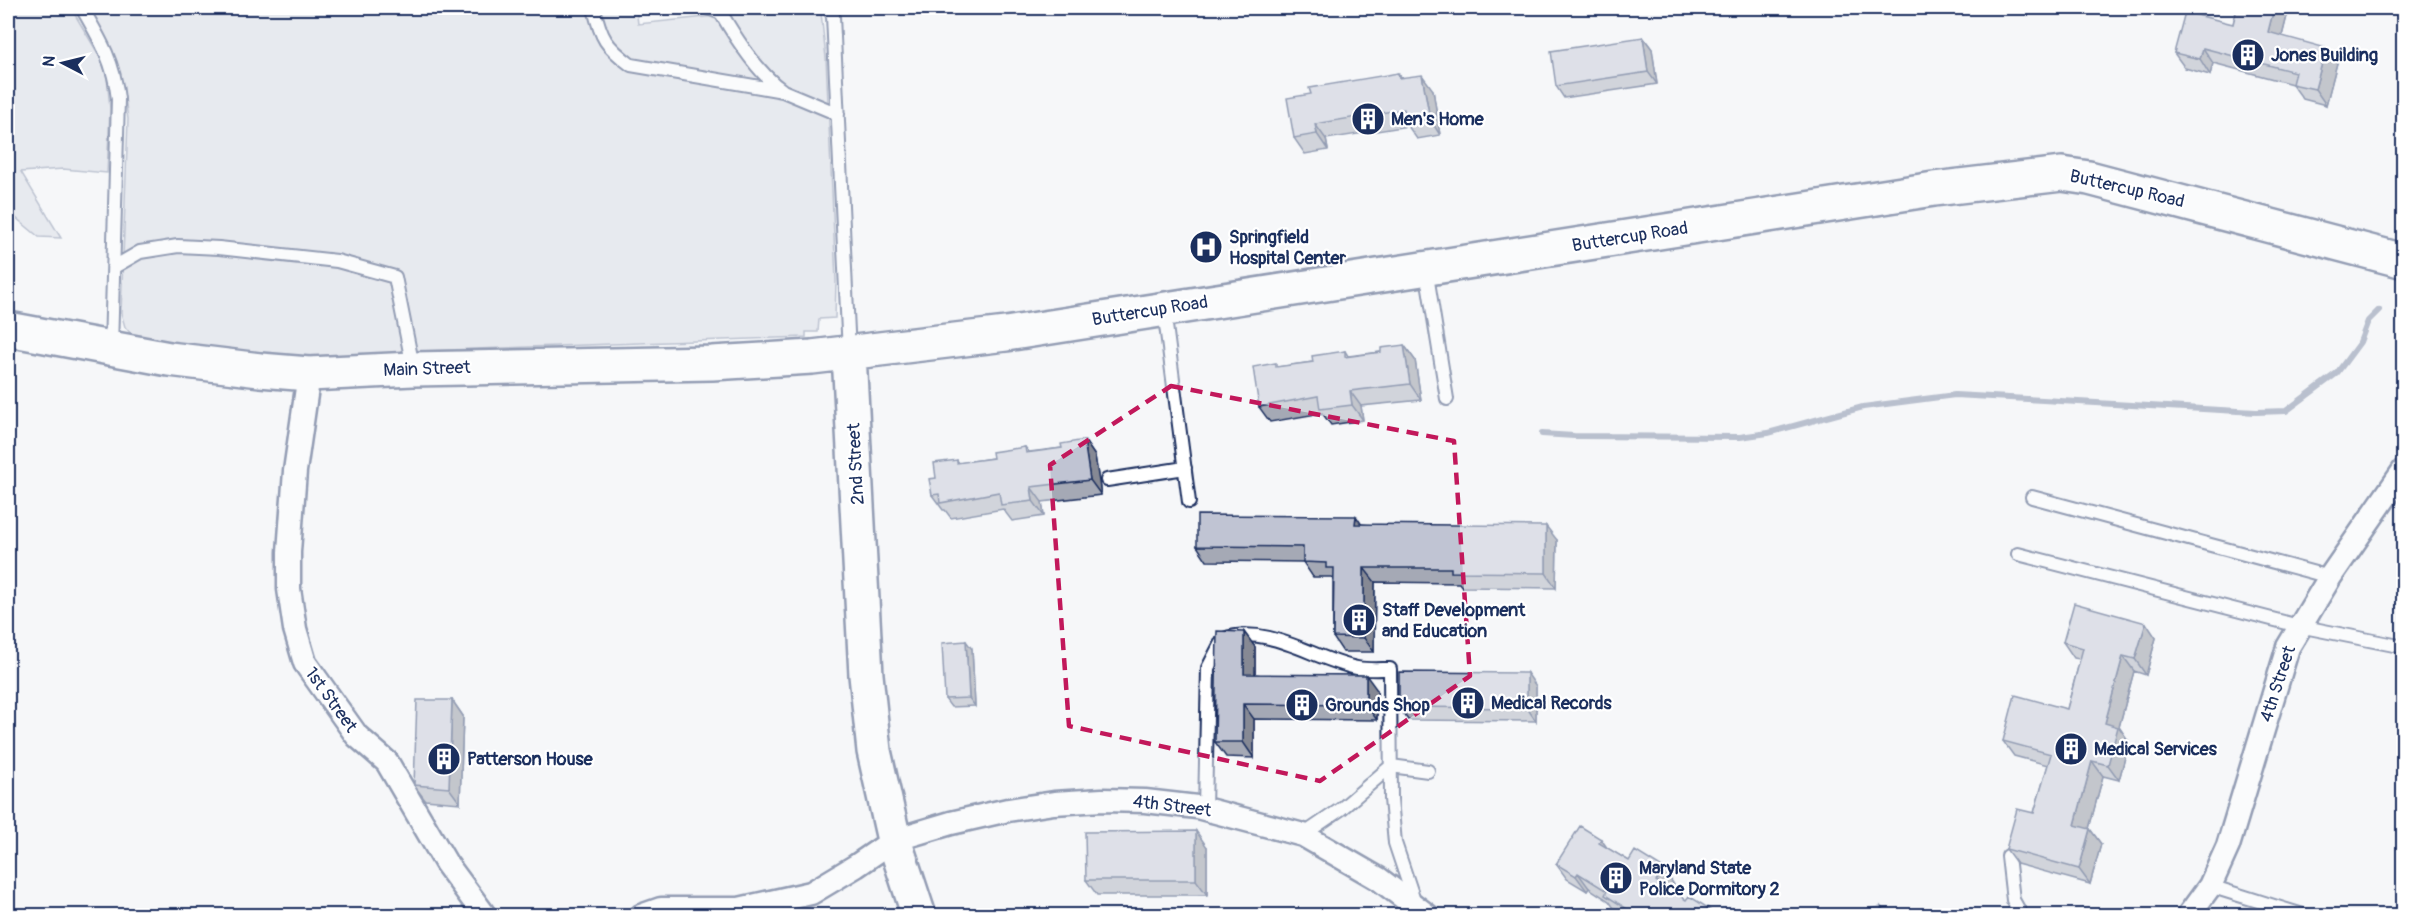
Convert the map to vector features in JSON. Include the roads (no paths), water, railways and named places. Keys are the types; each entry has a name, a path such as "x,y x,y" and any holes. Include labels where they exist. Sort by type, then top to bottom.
{"street":[{"name":"Buttercup Road","path":"849,354 1006,334 1934,189 2062,174 2101,180 2403,261"},
{"name":"Main Street","path":"8,329 111,349 249,369 309,374 413,369 712,363 849,354"},
{"name":"2nd Street","path":"849,354 866,675 874,751 894,840 919,915"},
{"name":"1st Street","path":"309,374 295,471 289,552 289,589 295,629 304,663 357,736 387,762 446,863 485,915"},
{"name":"4th Street","path":"2188,915 2210,886 2228,846 2288,647 2299,626 2403,470"},
{"name":"4th Street","path":"894,840 951,823 1008,810 1054,803 1102,800 1145,801 1205,809 1303,835 1380,879 1422,911"},
{"path":"641,915 661,909 739,909 811,893 894,840"}],"lane":[{"path":"82,8 106,49 116,76 118,99 111,349"},
{"path":"594,8 598,27 611,50 632,65 783,91 838,114"},
{"path":"708,8 721,13 731,30 772,83 783,91"},
{"name":"2nd Street","path":"830,8 833,16 849,354"},
{"path":"114,267 140,252 178,246 219,248 337,261 394,277 413,369"},
{"path":"1426,268 1447,399"},
{"path":"1164,309 1189,502"},
{"path":"1107,480 1185,468"},
{"path":"2032,497 2331,577"},
{"path":"2018,554 2299,626 2403,647"},
{"path":"1205,809 1208,668 1223,639 1238,634 1258,634 1358,669 1390,669 1391,799 1395,843 1422,911"},
{"path":"1303,835 1341,809 1391,766 1428,771"},
{"path":"2008,856 2013,900 2022,915"},
{"path":"2210,886 2269,910 2306,915"}],"waterway":[{"path":"1542,434 1740,437 1768,433 1863,407 1955,395 2256,412 2286,411 2337,373 2360,342 2368,321 2379,310"}],"place":[{"name":"Jones Building","path":"2248,55"},
{"name":"Men's Home","path":"1368,119"},
{"name":"Springfield Hospital Center","path":"1206,247"},
{"name":"Staff Development and Education","path":"1359,620"},
{"name":"Medical Records","path":"1468,703"},
{"name":"Grounds Shop","path":"1302,705"},
{"name":"Medical Services","path":"2071,749"},
{"name":"Patterson House","path":"444,759"},
{"name":"Maryland State Police Dormitory 2","path":"1616,878"}]}
